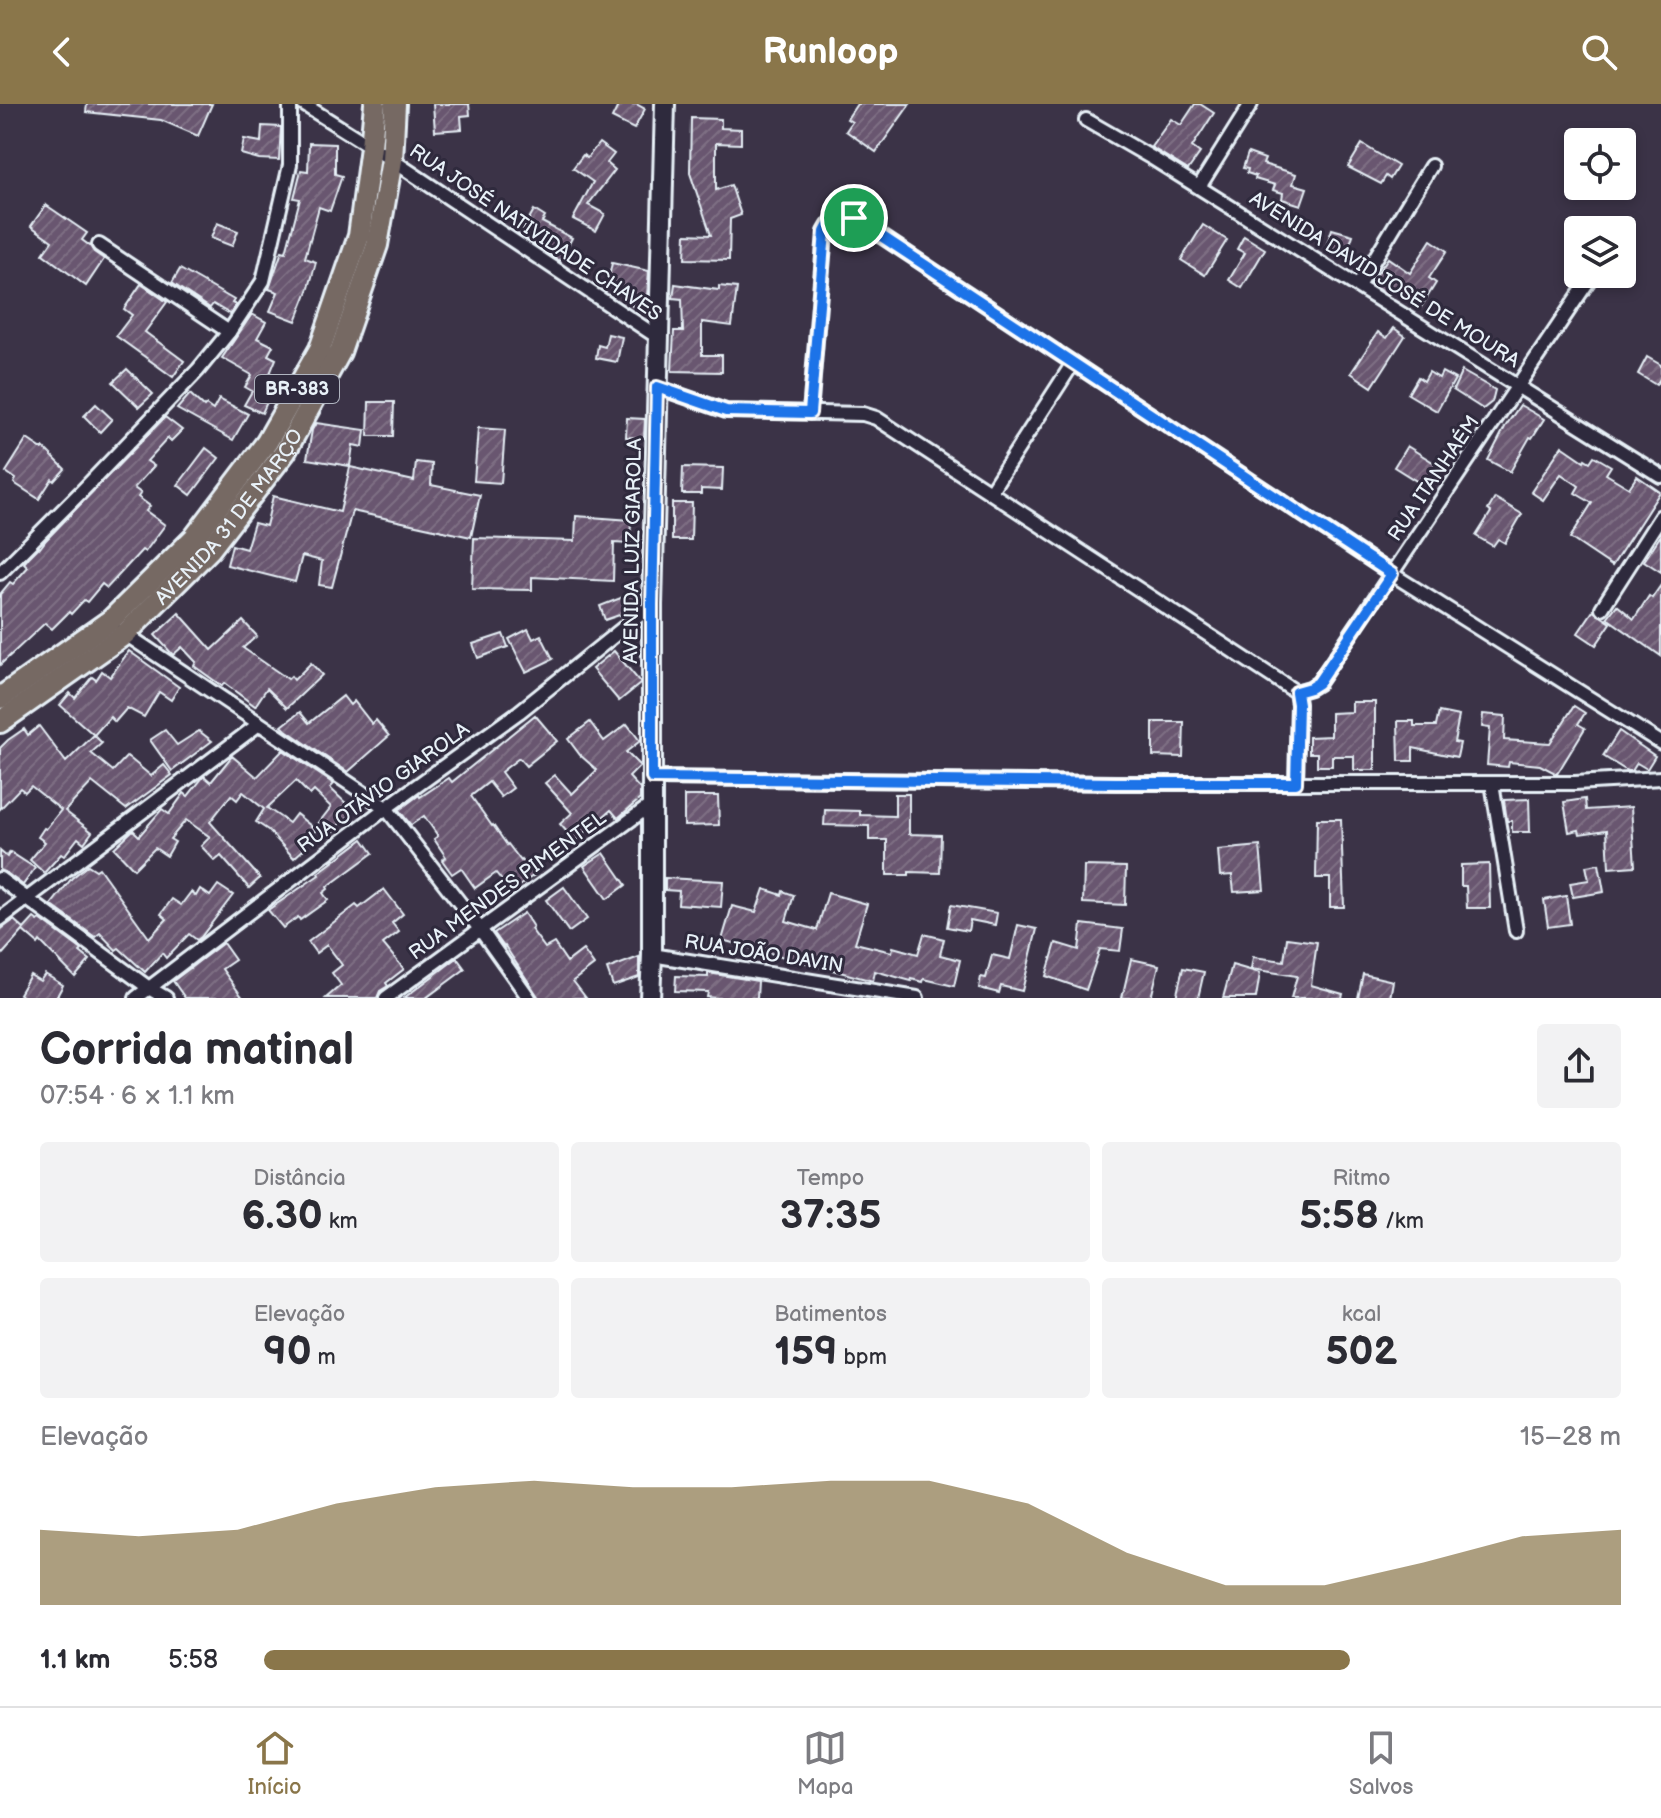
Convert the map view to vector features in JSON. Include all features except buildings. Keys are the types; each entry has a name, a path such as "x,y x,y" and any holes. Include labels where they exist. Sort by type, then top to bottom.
{"main road":[{"name":"AVENIDA 31 DE MARÇO","path":"330,350 359,236 375,104"},
{"name":"AVENIDA 31 DE MARÇO","path":"2,718 118,627 202,544 330,350 377,245 392,160 395,104"},
{"name":"AVENIDA 31 DE MARÇO","path":"0,698 118,627"}],"street":[{"path":"0,573 198,370 229,332 263,281 290,165 290,104"},
{"name":"RUA JOSÉ NATIVIDADE CHAVES","path":"303,104 659,338"},
{"name":"AVENIDA LUIZ GIAROLA","path":"647,996 652,955 652,605 665,104"},
{"path":"1199,187 1251,104"},
{"name":"AVENIDA DAVID JOSÉ DE MOURA","path":"1086,120 1199,187 1661,476"},
{"path":"1358,286 1431,166"},
{"path":"810,413 825,232 836,217 844,215 854,218 1392,574 1661,743"},
{"path":"99,245 229,332"},
{"name":"RUA ITANHAÉM","path":"1296,692 1318,683 1584,288"},
{"path":"990,492 1073,363"},
{"path":"657,387 726,411 863,414 876,418 1296,692 1296,783"},
{"path":"1602,608 1661,516"},
{"name":"RUA OTÁVIO GIAROLA","path":"136,998 386,808 519,712 652,605"},
{"path":"118,627 386,808 529,998"},
{"path":"0,919 259,724"},
{"path":"652,778 1116,783 1575,783 1661,778"},
{"path":"1492,783 1516,931"},
{"name":"RUA MENDES PIMENTEL","path":"386,998 651,805"},
{"path":"0,879 166,998"},
{"name":"RUA JOÃO DAVIN","path":"652,955 914,998"}],"route":[{"path":"844,215 854,218 1392,574 1318,683 1296,692 1296,783 652,778 657,387 726,411 810,413 825,232 836,217 844,215"}]}
